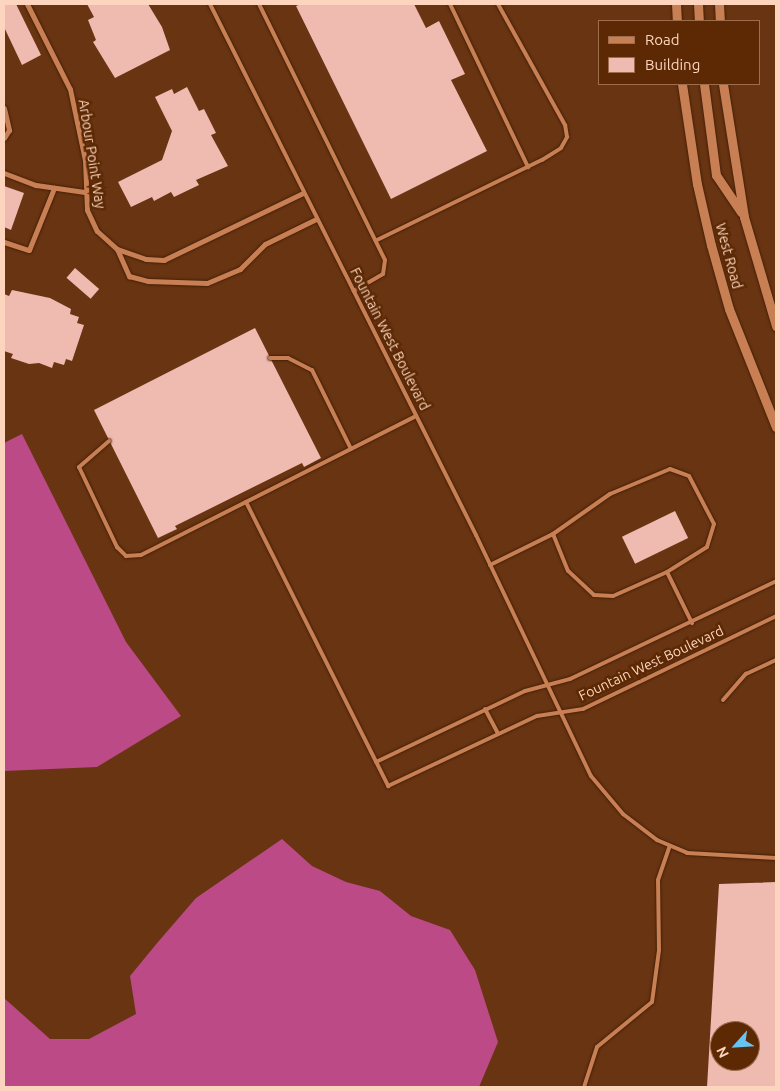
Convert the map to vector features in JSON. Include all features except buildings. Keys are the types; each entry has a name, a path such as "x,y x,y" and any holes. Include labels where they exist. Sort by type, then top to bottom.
{"street":[{"name":"Arbour Point Way","path":"27,4 70,89 85,160 87,210 97,231 117,249 146,259 164,260 303,193"},
{"path":"676,4 678,20"},
{"path":"698,4 699,20"},
{"path":"719,4 720,20"},
{"name":"West Road","path":"682,85 697,184 711,245 729,309 776,427"},
{"path":"704,85 716,175 744,217"},
{"name":"West Road","path":"723,85 744,217 758,275 776,326"},
{"path":"4,108 9,130 4,138"},
{"path":"4,173 36,185 85,192"},
{"path":"4,242 29,250 54,188"},
{"name":"Arbour Point Way","path":"117,249 129,276 148,281 207,283 240,269 265,244 316,219"}],"lane":[{"name":"Fountain West Boulevard","path":"210,4 490,565 561,713 583,709 776,616"},
{"path":"259,4 385,260 383,274 353,291"},
{"path":"450,4 528,167"},
{"path":"376,240 528,167 561,148 567,137 565,125 498,4"},
{"path":"270,358 288,358 312,370 351,449"},
{"path":"109,441 79,468 117,547 126,556 141,556 416,416"},
{"path":"490,565 553,534 610,494 670,469 689,476 714,524 707,547 667,572 613,596 594,595 568,571 553,534"},
{"path":"246,502 388,786 497,732 537,716 561,713 591,776 623,814 657,840 687,853 776,858"},
{"path":"667,572 692,623"},
{"name":"Fountain West Boulevard","path":"548,686 570,679 692,623 776,581"},
{"path":"723,700 746,674 776,660"},
{"path":"376,762 485,709 548,686"},
{"path":"485,709 497,732"},
{"path":"584,1087 597,1047 652,1002 659,950 658,880 670,846"}],"shaded area":[{"path":"22,434 126,642 181,716 97,767 4,771 4,443"},
{"path":"282,839 312,866 346,882 380,891 411,916 450,930 475,970 498,1042 479,1087 4,1087 4,998 50,1039 89,1039 136,1014 130,976 158,942 196,898"}]}
